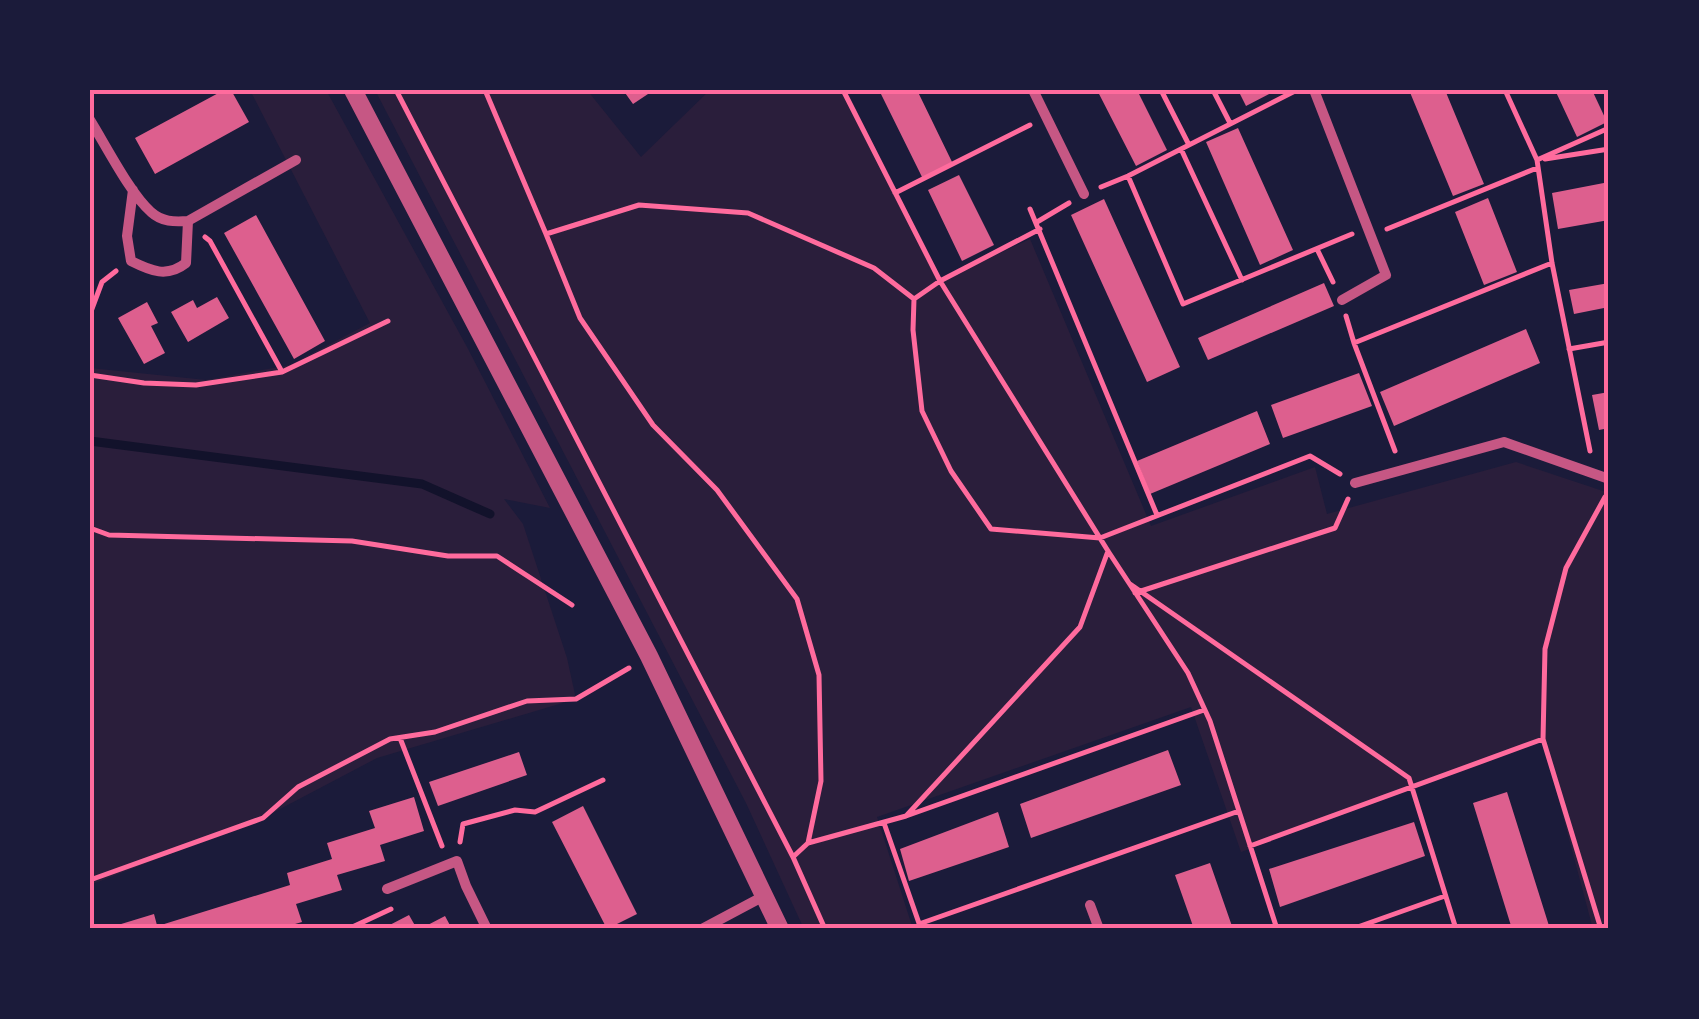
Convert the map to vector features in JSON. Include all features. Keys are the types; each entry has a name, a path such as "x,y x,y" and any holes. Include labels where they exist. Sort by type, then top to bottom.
{"street":[{"path":"353,90 649,656 780,929"},
{"path":"1033,90 1084,194"},
{"path":"1314,90 1386,275 1342,300"},
{"path":"90,120 133,190 151,212 169,222 188,221 296,160"},
{"path":"133,190 127,236 130,260 152,272 175,272 186,263 188,221"},
{"path":"1356,483 1504,442 1609,479"},
{"path":"387,888 452,862 487,929"},
{"path":"702,929 764,896"},
{"path":"1090,904 1099,929"}],"path":[{"path":"396,90 793,857 825,929"},
{"path":"485,90 580,318 653,425 717,490 797,598 820,675 822,781 808,843"},
{"path":"843,90 940,281 1128,582 1410,778 1456,929"},
{"path":"1161,90 1189,145"},
{"path":"1213,90 1230,124"},
{"path":"914,299 1038,226 1084,194 1128,176 1298,90"},
{"path":"1504,90 1537,165 1552,263 1594,474"},
{"path":"895,193 1046,116"},
{"path":"1128,176 1183,304 1537,165 1609,128"},
{"path":"1181,149 1242,280"},
{"path":"1537,165 1609,149"},
{"path":"546,234 639,204 748,213 874,268 914,299"},
{"path":"1030,209 1157,516"},
{"path":"188,221 210,241 282,372"},
{"path":"1317,249 1342,300 1354,343 1403,470"},
{"path":"90,314 102,282 130,260"},
{"path":"1354,343 1552,263"},
{"path":"914,299 913,330 922,411 951,471 991,528 1100,538 1310,456 1356,483 1334,528 1138,592"},
{"path":"90,367 93,376 196,385 282,372 388,321"},
{"path":"1570,350 1609,342"},
{"path":"1601,929 1543,738 1544,649 1566,568 1609,490"},
{"path":"90,528 109,535 352,541 448,556 497,556 572,605"},
{"path":"906,816 1080,627 1108,551"},
{"path":"1138,592 1188,673 1204,710 1277,929"},
{"path":"90,880 263,818 298,788 390,740 435,732 526,702 576,699 649,656"},
{"path":"793,857 808,843 906,816 1204,710"},
{"path":"400,738 452,862"},
{"path":"1250,846 1543,738"},
{"path":"452,862 463,824 515,810 535,812 604,780"},
{"path":"884,822 920,926 1239,812"},
{"path":"348,929 396,907 387,888"},
{"path":"1352,929 1445,896"}],"shaded area":[{"path":"250,90 326,90 467,347 550,508 504,499 523,524 567,658 576,699 377,758 263,818 90,885 90,368 206,380 290,365 370,323"},
{"path":"375,90 587,90 641,157 710,90 844,90 940,281 1030,239 1151,526 1315,467 1327,514 1516,462 1609,493 1609,929 1593,929 1543,741 1241,852 1191,707 877,817 913,929 804,929 746,803"}],"building":[{"path":"224,90 231,90 249,122 155,174 135,138"},
{"path":"623,90 654,90 633,104"},
{"path":"879,90 917,90 953,164 923,179"},
{"path":"1097,90 1137,90 1167,150 1136,166"},
{"path":"1238,90 1277,90 1246,106"},
{"path":"1409,90 1445,90 1484,184 1453,196"},
{"path":"1555,90 1592,90 1607,122 1577,137"},
{"path":"1238,128 1293,250 1260,265 1206,142"},
{"path":"959,175 994,245 962,261 928,190"},
{"path":"1609,182 1609,220 1558,229 1552,193"},
{"path":"1488,198 1517,272 1484,285 1455,212"},
{"path":"1104,199 1180,367 1147,382 1071,215"},
{"path":"256,215 325,341 294,359 224,233"},
{"path":"1324,283 1334,306 1208,360 1198,338"},
{"path":"1609,283 1609,307 1574,314 1569,290"},
{"path":"217,297 229,318 188,342 171,312 193,300 197,308"},
{"path":"147,302 158,323 151,326 165,353 144,364 118,318"},
{"path":"1526,329 1540,363 1394,426 1380,392"},
{"path":"1359,373 1372,406 1283,438 1271,405"},
{"path":"1609,392 1609,428 1599,430 1592,395"},
{"path":"1257,411 1270,444 1150,494 1137,461"},
{"path":"1168,750 1181,785 1031,838 1020,804"},
{"path":"519,752 527,775 438,806 429,782"},
{"path":"1507,792 1550,929 1512,929 1473,803"},
{"path":"414,797 424,831 380,845 385,861 337,875 342,890 296,904 302,922 278,929 163,929 161,925 290,885 287,873 332,859 327,843 375,828 369,811"},
{"path":"583,806 637,914 607,929 552,822"},
{"path":"998,812 1009,847 909,881 900,849"},
{"path":"1414,822 1425,856 1280,907 1269,869"},
{"path":"1210,863 1233,929 1194,929 1175,875"},
{"path":"154,914 158,929 108,929 108,928"},
{"path":"409,915 417,929 382,929"},
{"path":"445,916 452,929 420,929"}],"waterway":[{"path":"90,441 422,484 490,514"}]}
